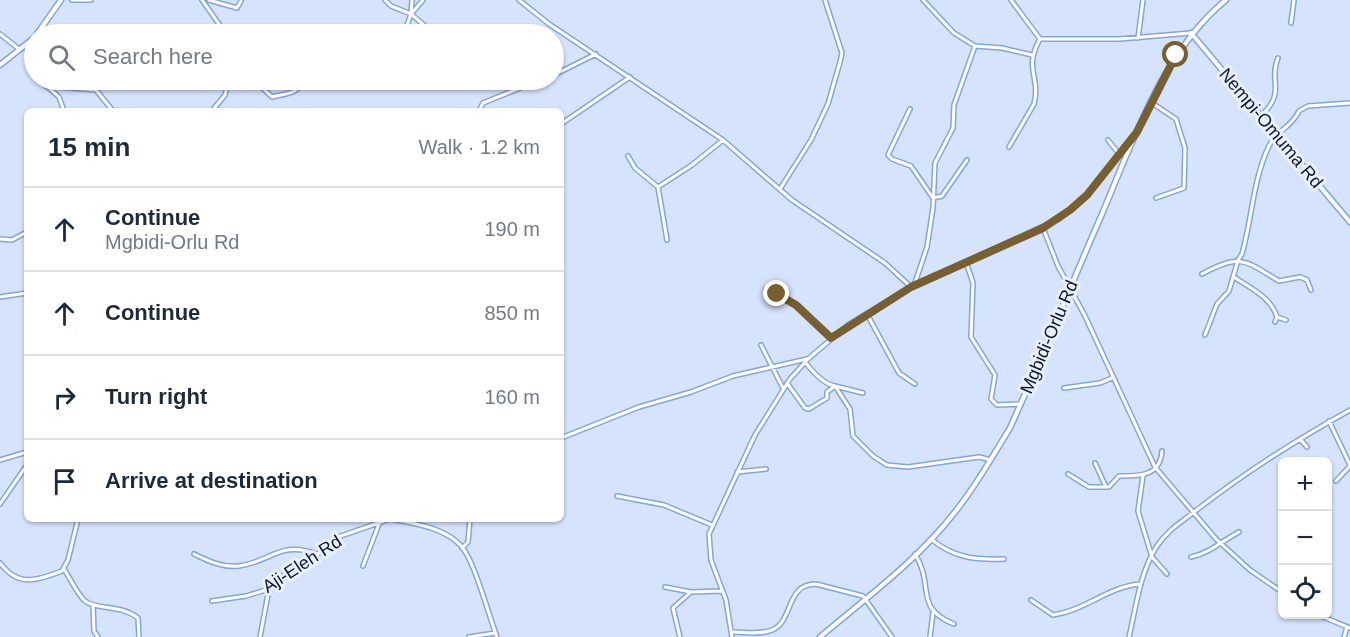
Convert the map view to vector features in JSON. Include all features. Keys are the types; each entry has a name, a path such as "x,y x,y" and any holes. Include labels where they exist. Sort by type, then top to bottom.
{"main road":[{"path":"44,24 61,0"},
{"path":"1217,0 1221,4"},
{"name":"Mgbidi-Orlu Rd","path":"820,637 931,539 954,514 991,460 1021,404 1137,132 1176,55 1191,33 1226,0"},
{"name":"Nempi-Omuma Rd","path":"1191,33 1350,222"},
{"path":"0,65 24,47"}],"street":[{"path":"72,0 91,0"},
{"path":"202,0 219,24"},
{"path":"209,0 237,8 241,1"},
{"path":"385,0 390,6 411,14 423,24"},
{"path":"408,24 412,0"},
{"path":"411,14 423,0"},
{"path":"519,0 549,24"},
{"path":"780,189 811,140 828,104 840,62 842,53 825,0"},
{"path":"923,0 954,33 975,46 1002,48 1032,55"},
{"path":"1011,0 1040,39"},
{"path":"1138,38 1143,0"},
{"path":"1291,23 1293,0"},
{"path":"0,33 21,50"},
{"path":"1040,39 1138,38 1191,33"},
{"path":"564,34 723,140 780,189 826,224 885,263 913,286"},
{"path":"1009,147 1034,104 1036,97 1031,66 1032,55 1040,39"},
{"path":"913,286 927,247 935,163 953,128 954,105 975,46"},
{"path":"564,70 596,54"},
{"path":"1261,116 1275,99 1278,58"},
{"path":"564,122 630,77"},
{"path":"51,90 59,97 63,108"},
{"path":"96,90 111,108"},
{"path":"214,108 226,90"},
{"path":"265,90 272,97 296,90"},
{"path":"480,108 483,103 515,90"},
{"path":"1152,103 1176,119 1185,148 1184,188 1156,198"},
{"path":"1205,335 1214,310 1229,291 1234,277 1247,238 1262,162 1276,134 1285,130 1299,111 1308,106 1350,103"},
{"path":"910,110 888,154 892,159 911,166 933,198"},
{"path":"732,637 733,632 723,591 711,560 709,534 737,472 783,388 806,360 831,338 867,314 913,286 1043,228 1087,195 1137,132"},
{"path":"658,187 692,165 723,140"},
{"path":"1108,140 1119,154"},
{"path":"628,156 634,168 658,187 667,240"},
{"path":"933,198 942,196 967,160"},
{"path":"1345,216 1350,213"},
{"path":"1043,228 1058,266 1071,287 1155,466 1219,542 1250,570 1278,589"},
{"path":"0,239 12,240 24,234"},
{"path":"1202,274 1238,260 1252,264 1279,281 1300,277 1307,280 1311,290"},
{"path":"966,262 973,283 971,337 995,375 991,399 998,405 1021,404"},
{"path":"1234,277 1263,296 1275,310 1276,320 1286,320"},
{"path":"766,289 796,305 831,338"},
{"path":"0,297 24,293"},
{"path":"867,314 899,373 915,384"},
{"path":"761,345 783,388"},
{"path":"564,437 639,407 691,392 733,376 806,360"},
{"path":"806,360 814,373 830,385 863,393"},
{"path":"1064,388 1100,383 1112,378"},
{"path":"788,383 805,408 809,409 827,398 827,392 836,386"},
{"path":"836,386 850,409 853,436 873,456 886,465 908,467 980,457 991,460"},
{"path":"1129,637 1142,584 1152,557 1169,531 1300,439 1350,410"},
{"path":"1329,422 1350,466 1336,481"},
{"path":"1300,439 1307,447"},
{"path":"1068,474 1089,487 1106,487 1119,476 1143,476 1155,466 1162,451"},
{"path":"0,460 24,453"},
{"path":"1095,463 1106,487"},
{"path":"0,504 24,469"},
{"path":"737,472 766,469"},
{"path":"1143,476 1138,511 1152,557 1167,574"},
{"path":"617,496 664,505 712,525"},
{"path":"77,522 64,569 82,597 93,605 111,606 134,615 140,622 139,637"},
{"name":"Aji-Eleh Rd","path":"212,601 246,596 269,589 277,579 318,554 335,538 383,522"},
{"name":"Aji-Eleh Rd","path":"403,522 432,529 462,548"},
{"path":"469,637 496,635 466,552 462,548 468,542 470,522"},
{"path":"363,566 379,524"},
{"path":"1191,557 1208,553 1219,542 1239,532"},
{"path":"931,539 945,550 959,556 975,560 1004,559"},
{"path":"194,554 214,563 235,566 296,548 318,554"},
{"path":"915,554 927,578 927,602 933,613 954,624"},
{"path":"0,563 12,577 27,580 64,569"},
{"path":"733,632 772,630 781,622 796,591 809,584 855,592 865,598 892,637"},
{"path":"1031,600 1053,615 1075,612 1127,585 1142,584"},
{"path":"665,587 692,592 723,591"},
{"path":"260,637 269,589"},
{"path":"680,637 673,608 692,592"},
{"path":"93,605 94,631 98,637"},
{"path":"930,637 933,613"},
{"path":"1327,619 1349,627 1344,637"}],"route":[{"path":"777,294 796,305 831,338 849,324 911,287 1009,244 1059,219 1087,195 1137,132 1176,55"}]}
